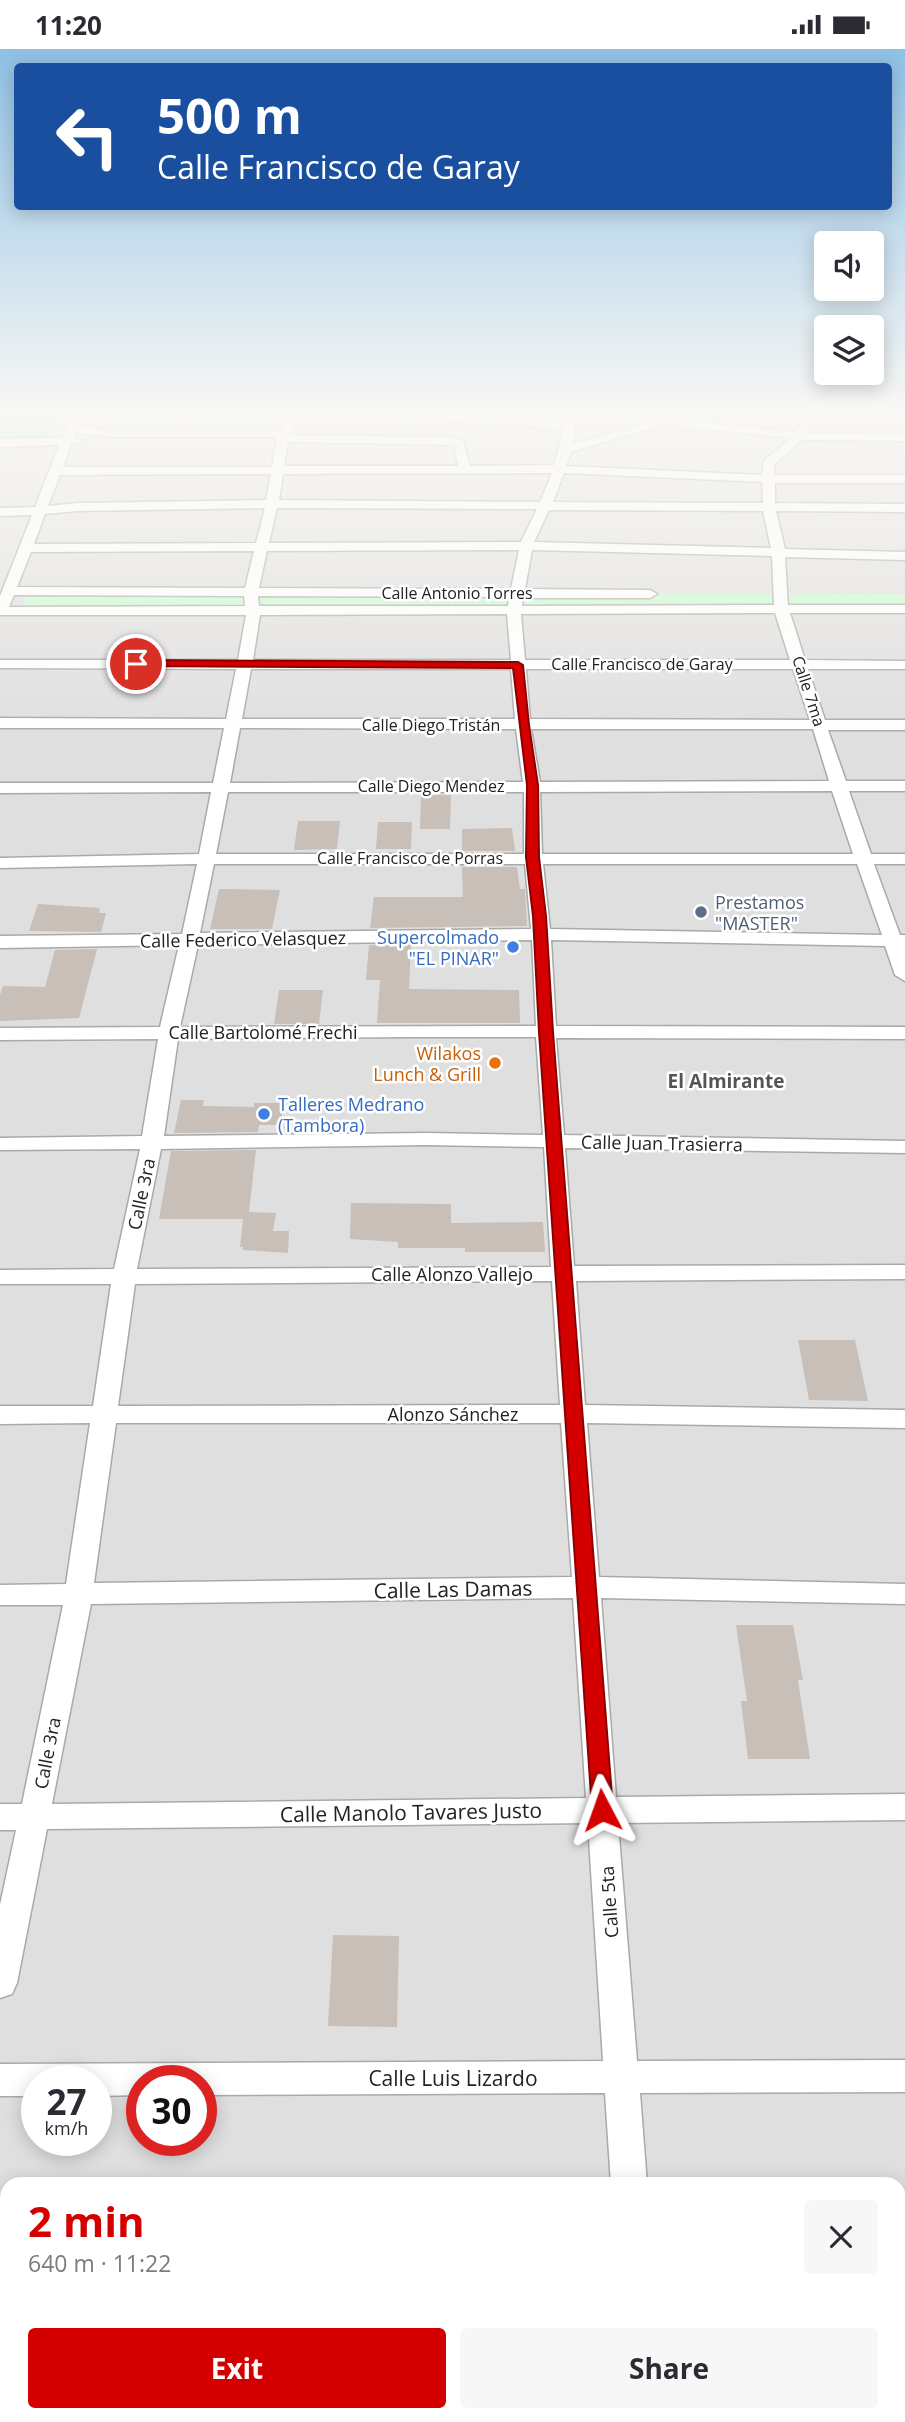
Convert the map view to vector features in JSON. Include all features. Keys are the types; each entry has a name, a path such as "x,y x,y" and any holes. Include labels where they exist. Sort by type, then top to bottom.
{"street":[{"path":"36,525 1,612 252,602 781,598 905,609"},
{"name":"Calle 3ra","path":"0,1983 78,1594 124,1276 152,1142 169,1033 234,725 252,602 267,525"},
{"name":"Calle 5ta","path":"536,525 526,546 515,602 518,665 523,725 533,785 533,857 541,934 629,2177"},
{"name":"Calle 7ma","path":"773,525 778,552 781,598 800,664 863,858 898,941 905,975"},
{"path":"27,548 526,546 905,556"},
{"path":"9,591 252,602"},
{"name":"Calle Antonio Torres","path":"515,602 659,594"},
{"path":"864,594 905,594"},
{"name":"Calle Francisco de Garay","path":"0,664 905,665"},
{"name":"Calle Diego Tristán","path":"0,723 905,725"},
{"name":"Calle Diego Mendez","path":"0,788 905,786"},
{"name":"Calle Francisco de Porras","path":"0,863 533,857 905,859"},
{"name":"Calle Federico Velasquez","path":"0,942 541,934 898,941"},
{"name":"Calle Bartolomé Frechi","path":"0,1034 905,1033"},
{"name":"Calle Juan Trasierra","path":"0,1144 427,1139 905,1147"},
{"name":"Calle Alonzo Vallejo","path":"0,1277 905,1272"},
{"name":"Alonzo Sánchez","path":"0,1415 573,1414 905,1419"},
{"name":"Calle Las Damas","path":"0,1595 586,1587 905,1594"},
{"name":"Calle Manolo Tavares Justo","path":"0,1817 905,1807"},
{"name":"Calle Luis Lizardo","path":"0,2080 905,2076"}],"shaded area":[{"path":"0,525 905,525 905,2177 0,2177"}],"green space":[{"path":"27,591 905,594 905,606 24,605"}],"building":[{"path":"421,795 451,795 450,829 420,829"},
{"path":"298,821 340,821 337,849 294,850"},
{"path":"378,822 412,822 411,849 376,849"},
{"path":"512,828 515,851 462,851 462,829"},
{"path":"462,867 517,867 520,889 525,889 527,926 370,928 374,897 463,897"},
{"path":"219,889 280,890 272,929 210,929"},
{"path":"38,904 100,908 99,913 106,913 101,932 29,931"},
{"path":"411,944 409,989 519,990 520,1023 377,1023 380,980 366,980 369,945"},
{"path":"97,949 79,1018 0,1021 0,995 3,986 45,987 55,950"},
{"path":"279,990 323,990 319,1024 274,1024"},
{"path":"181,1100 204,1100 203,1106 254,1107 254,1103 283,1103 281,1125 259,1125 258,1132 174,1133"},
{"path":"256,1150 249,1212 276,1213 273,1231 289,1231 288,1253 243,1250 243,1247 240,1247 243,1219 159,1219 171,1151"},
{"path":"351,1203 451,1204 451,1223 543,1222 545,1252 465,1252 465,1248 398,1248 398,1242 350,1239"},
{"path":"798,1340 855,1340 868,1401 809,1400"},
{"path":"736,1625 793,1625 803,1680 798,1680 810,1759 748,1759 741,1701 747,1701"},
{"path":"333,1935 399,1936 397,2027 328,2026"}],"place":[{"name":"Prestamos \"MASTER\"","path":"701,912"},
{"name":"Supercolmado \"EL PINAR\"","path":"513,947"},
{"name":"Wilakos Lunch & Grill","path":"495,1063"},
{"name":"Talleres Medrano (Tambora)","path":"264,1114"}],"district":[{"name":"El Almirante","path":"726,1081"}],"route":[{"path":"136,664 518,665 523,725 533,785 533,857 540,916 602,1810"}]}
